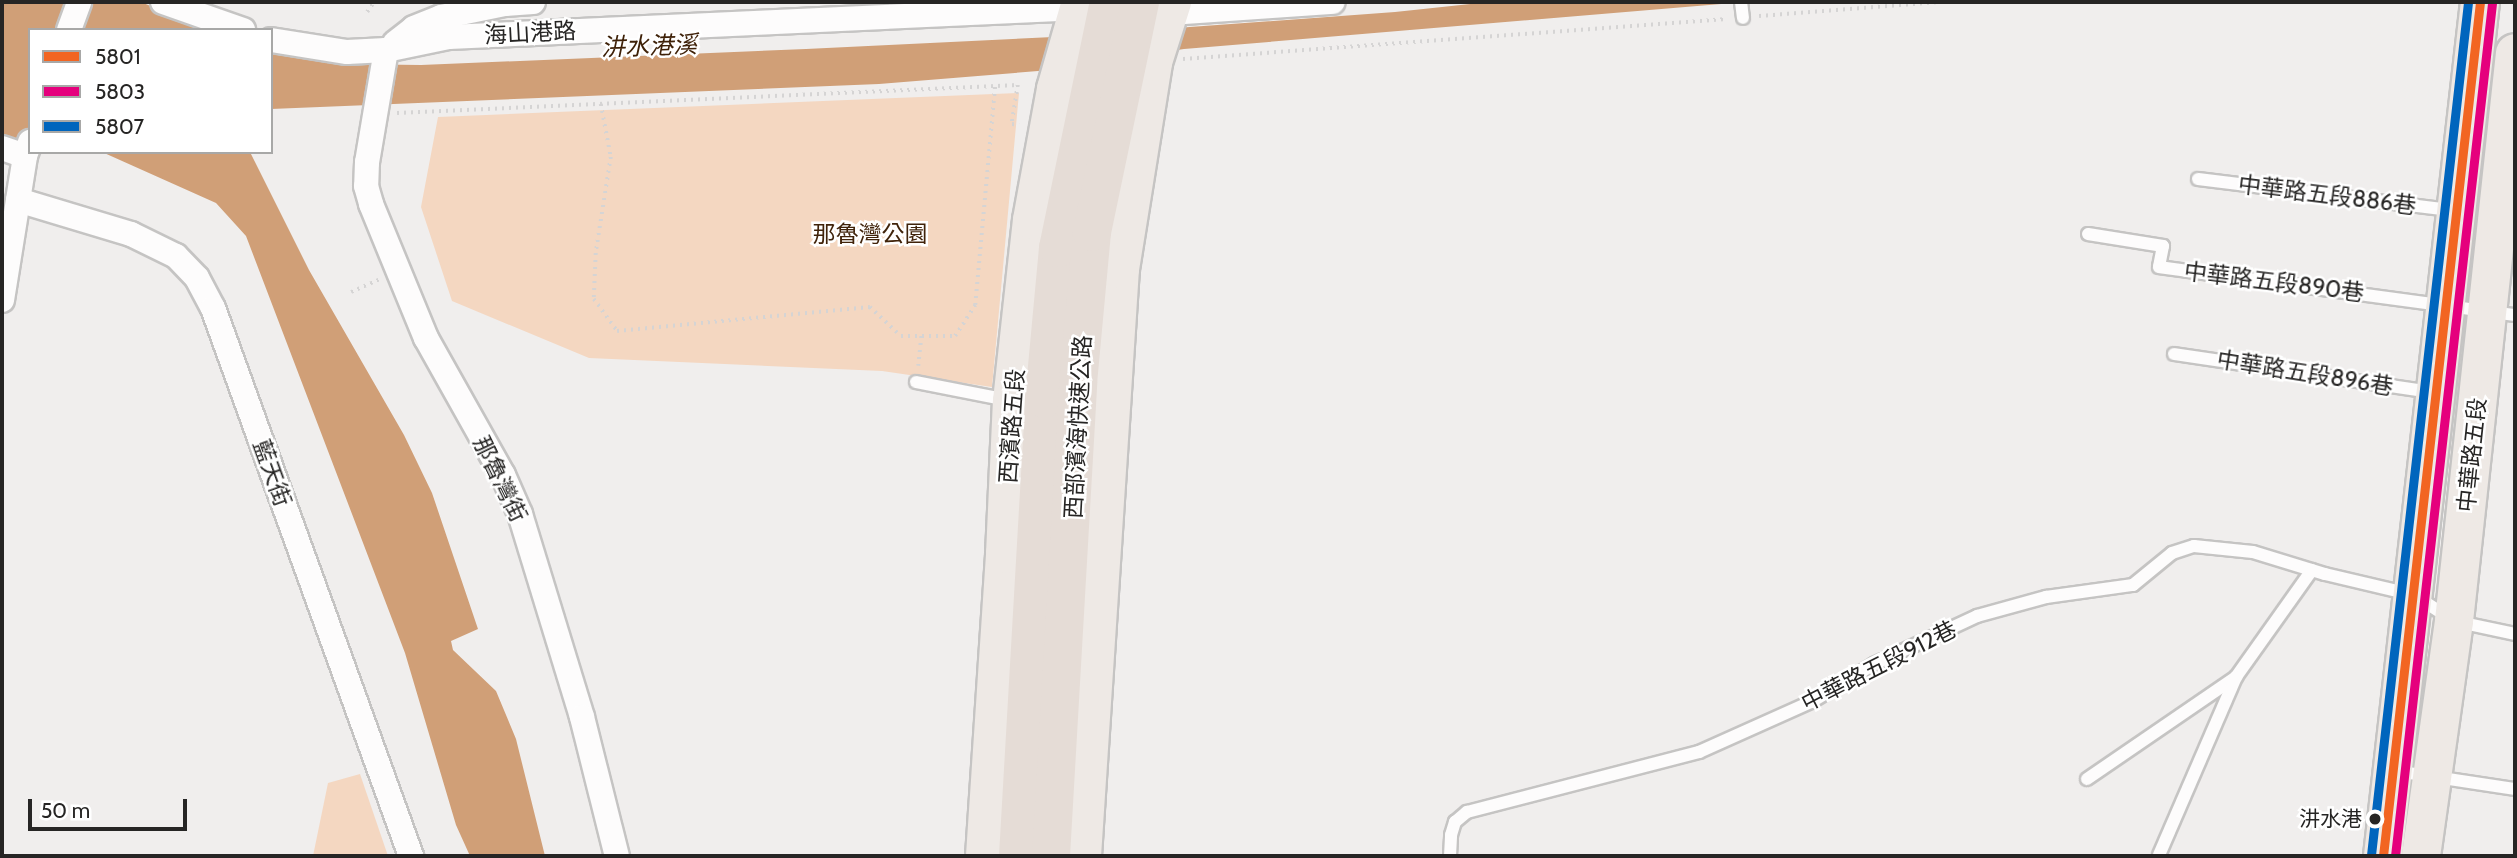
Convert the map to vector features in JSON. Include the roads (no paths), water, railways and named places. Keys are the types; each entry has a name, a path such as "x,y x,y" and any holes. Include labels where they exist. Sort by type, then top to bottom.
{"highway":[{"name":"西部濱海快速公路","path":"1018,856 1044,398 1058,247 1123,7"},
{"name":"西部濱海快速公路","path":"1051,856 1078,383 1091,232 1123,7"}],"main road":[{"path":"1082,856 1120,269 1153,62 1123,7"},
{"name":"西濱路五段","path":"985,856 1012,401 1032,220 1056,89 1123,7"},
{"name":"中華路五段","path":"2383,856 2479,8"},
{"name":"中華路五段","path":"2421,856 2502,313 2515,53"}],"street":[{"path":"70,28 79,2"},
{"path":"163,2 237,28"},
{"name":"海山港路","path":"386,50 414,28 441,17 505,4 533,2"},
{"name":"海山港路","path":"273,40 347,52 386,50 449,37 766,11 1333,2"},
{"name":"那魯灣街","path":"386,50 367,162 366,186 397,271 426,338 503,475 520,514 582,717 618,856"},
{"path":"2,300 19,200 19,149"},
{"name":"藍天街","path":"19,200 140,237 176,256 197,278 213,308 411,856"}],"lane":[{"path":"1741,2 1742,18"},
{"name":"中華路五段886巷","path":"2198,179 2456,211"},
{"name":"中華路五段890巷","path":"2088,234 2163,246 2159,267 2444,304"},
{"path":"2444,304 2502,313"},
{"name":"中華路五段896巷","path":"2174,354 2435,393"},
{"path":"916,382 1012,401"},
{"name":"中華路五段912巷","path":"1450,856 1455,822 1467,812 1699,751 1811,702 1841,682 1912,645 1987,613 2046,597 2133,585 2172,553 2194,546 2245,550 2414,595 2454,621"},
{"path":"2160,855 2236,677 2312,570"},
{"path":"2454,621 2515,634"},
{"path":"2087,779 2236,677"},
{"path":"2392,770 2515,789"}],"place":[{"name":"汫水港","path":"2375,819"}],"water label":[{"name":"汫水港溪","path":"649,46"}],"park label":[{"name":"那魯灣公園","path":"870,234"}]}
